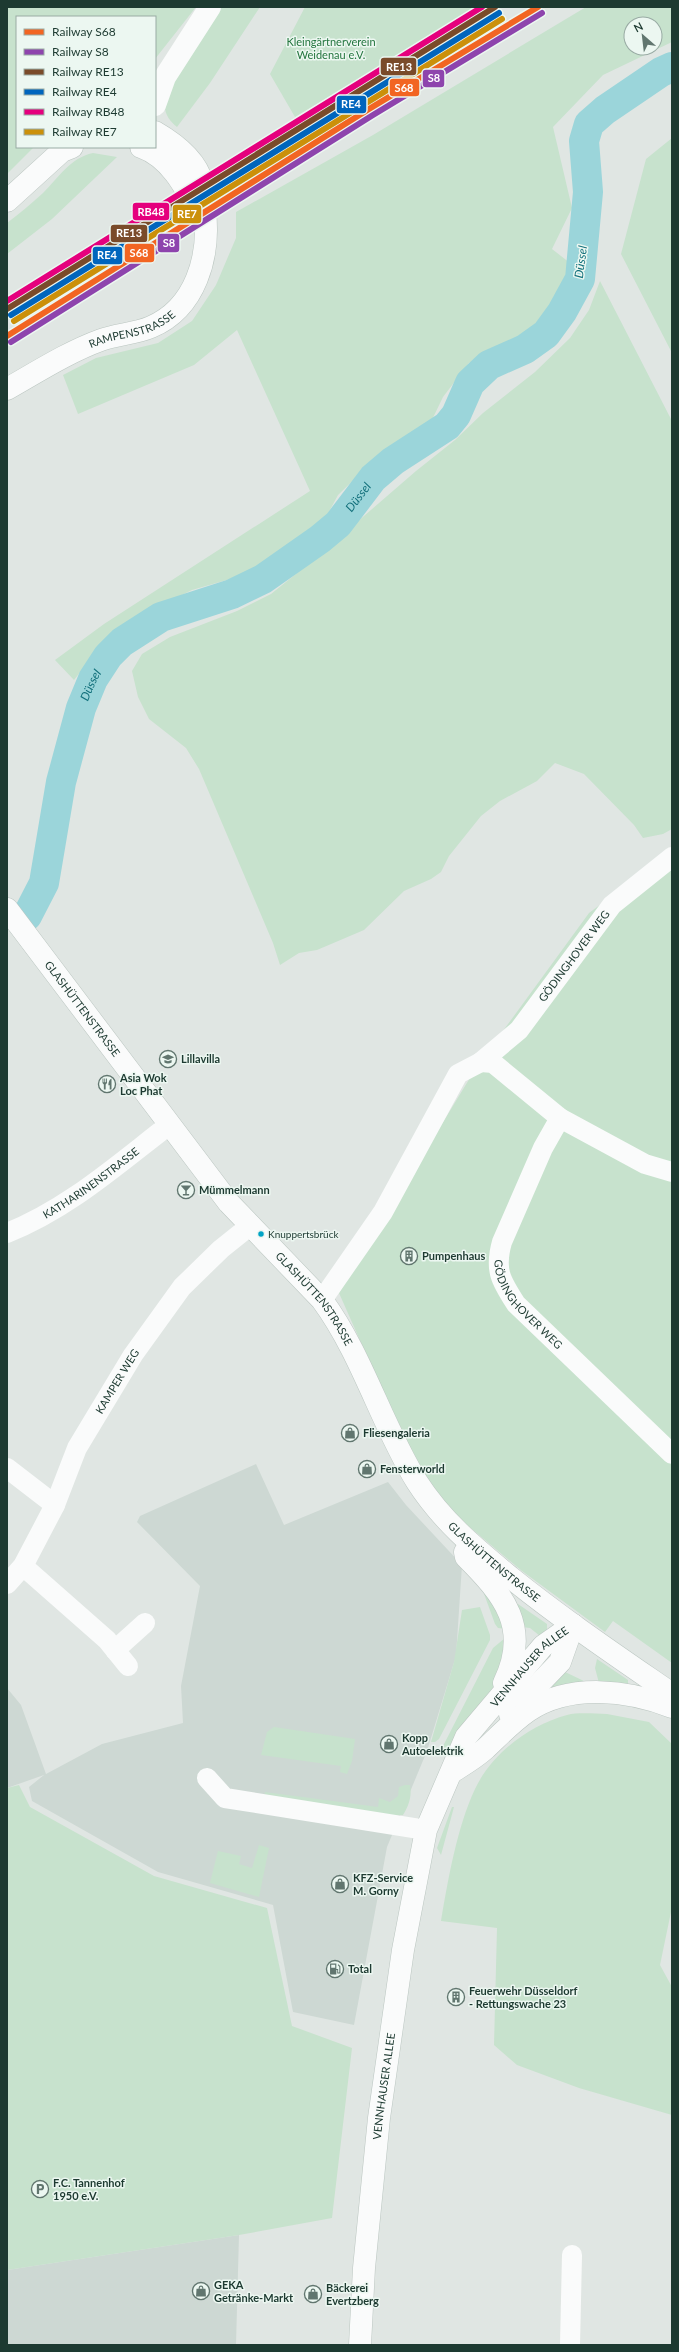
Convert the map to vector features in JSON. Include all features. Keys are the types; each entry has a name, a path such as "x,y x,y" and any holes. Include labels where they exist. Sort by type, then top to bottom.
{"main road":[{"path":"156,102 165,77 191,34 210,7"},
{"path":"156,72 191,34"},
{"name":"RAMPENSTRASSE","path":"7,389 83,347 116,335 141,331 153,327 169,316 183,303 194,286 203,261 207,229 202,181 192,165 176,145 156,133"},
{"path":"30,180 49,148"},
{"path":"7,201 62,151 70,148"},
{"path":"142,148 169,167 182,181 207,229"},
{"name":"GLASHÜTTENSTRASSE","path":"8,911 169,1125 229,1202 322,1300 350,1344 390,1432 416,1481 436,1510 462,1537 547,1607 672,1694"},
{"path":"462,1537 466,1557 507,1605 516,1632 516,1653 494,1702"},
{"name":"VENNHAUSER ALLEE","path":"360,2345 364,2268 379,2118 409,1913 426,1830 466,1737 494,1702 543,1646 573,1625"},
{"name":"VENNHAUSER ALLEE","path":"452,1772 560,1662 573,1625"},
{"name":"VENNHAUSER ALLEE","path":"452,1772 484,1750 504,1729 529,1710 565,1696 593,1692 622,1693 672,1707"}],"street":[{"name":"GÖDINGHOVER WEG","path":"322,1300 383,1212 458,1074 481,1062 519,1030 612,905 672,856"},
{"path":"481,1062 493,1063 560,1118 645,1164 672,1172"},
{"name":"GÖDINGHOVER WEG","path":"560,1118 543,1148 502,1242 498,1256 500,1276 516,1304 672,1454"},
{"name":"KATHARINENSTRASSE","path":"7,1233 44,1216 67,1202 113,1169 169,1125"},
{"name":"KAMPER WEG","path":"7,1584 23,1566 54,1505 77,1448 133,1354 182,1287 221,1249 251,1225"},
{"path":"7,1468 54,1505"},
{"path":"23,1566 107,1640 128,1666"},
{"path":"114,1650 145,1623"},
{"path":"207,1778 225,1798 426,1830"},
{"path":"570,2345 572,2255"}],"shaded area":[{"path":"256,1464 284,1525 388,1482 406,1505 462,1565 456,1656 427,1751 387,1847 354,2025 293,2012 273,1905 158,1872 32,1801 29,1787 44,1775 7,1788 7,1688 21,1705 46,1774 102,1744 183,1723 181,1686 200,1586 137,1522 140,1516"},
{"path":"239,2235 236,2345 7,2345 7,2270"}],"green space":[{"path":"7,7 196,7 156,58 156,16 16,16 16,148 33,148 7,174"},
{"path":"220,7 260,7 210,83 177,127 170,120 165,111 167,94 179,69"},
{"name":"Kleingärtnerverein Weidenau e.V.","path":"305,7 478,7 295,117 270,74"},
{"path":"586,7 672,7 672,42 663,46 663,16 623,16 623,56 643,56 603,75 553,127 572,208 552,249 570,263 570,280 537,326 469,363 443,397 429,426 369,465 338,495 324,521 280,555 237,577 192,590 147,612 104,642 74,680 55,660 104,624 310,491 237,330 194,365 78,414 63,375 96,358 158,343 192,321 216,285 236,238 236,212 373,135"},
{"path":"672,138 672,353 621,254 646,159"},
{"path":"93,153 117,157 52,219 7,254 7,223 43,193 71,164 85,155"},
{"path":"600,281 672,421 672,829 663,834 643,838 634,825 584,774 555,763 537,781 500,801 481,816 449,856 441,872 431,879 404,891 364,930 317,950 299,953 280,965 273,943 199,769 186,748 149,719 138,697 132,671 142,654 170,637 237,611 271,594 312,561 416,471 455,440 483,413 535,372 570,338 589,310"},
{"path":"672,851 672,1663 613,1621 605,1632 522,1571 460,1519 439,1497 405,1442 339,1293 476,1068 589,913"},
{"path":"479,1580 506,1629 498,1628 495,1624"},
{"path":"518,1604 547,1624 547,1629 540,1636 530,1628 522,1627 516,1606"},
{"path":"480,1607 490,1635 490,1640 439,1739 435,1742 431,1742 454,1662 462,1610"},
{"path":"505,1638 502,1677 446,1752 442,1748 493,1648"},
{"path":"597,1659 628,1680 628,1685 599,1683 595,1668"},
{"path":"563,1671 586,1682 549,1693 547,1688"},
{"path":"587,1713 607,1714 649,1722 672,1744 672,1907 660,1965 672,1987 672,2115 579,2088 517,2065 494,2045 497,1928 441,1921 454,1854 463,1820 475,1789 491,1764 514,1742 539,1726 567,1715"},
{"path":"274,1727 355,1739 352,1761 347,1774 340,1772 341,1766 261,1755 267,1732"},
{"path":"19,1785 30,1807 154,1876 267,1908 292,2026 352,2048 332,2218 239,2235 7,2270 7,1788"},
{"path":"410,1785 411,1793 403,1815 392,1816 264,1800 265,1792 378,1807 379,1798 390,1802 398,1796 399,1787"},
{"path":"452,1807 454,1807 441,1855 437,1848"},
{"path":"259,1845 269,1848 259,1897 210,1883 218,1851 241,1856 239,1864 252,1868"}],"waterway":[{"name":"Düssel","path":"27,916 44,883 61,782 81,708 93,679 108,656 122,642 161,617 232,594 263,579 320,539 338,524 373,478 393,461 447,426 456,415 470,383 489,365 525,349 546,334 562,312 580,279 588,192 584,141 589,124 605,110 661,72 672,67"}],"rail line":[{"name":"RB48","path":"7,301 482,7"},
{"name":"RE13","path":"7,309 495,7"},
{"name":"S68","path":"7,336 369,109 538,7"},
{"name":"RE4","path":"11,315 499,13"},
{"name":"S8","path":"11,342 373,115 542,13"},
{"name":"RE7","path":"14,321 502,19"}],"place":[{"name":"Lillavilla","path":"168,1059"},
{"name":"Asia Wok Loc Phat","path":"107,1084"},
{"name":"Mümmelmann","path":"186,1190"},
{"name":"Knuppertsbrück","path":"261,1234"},
{"name":"Pumpenhaus","path":"409,1256"},
{"name":"Fliesengaleria","path":"350,1433"},
{"name":"Fensterworld","path":"367,1469"},
{"name":"Kopp Autoelektrik","path":"389,1744"},
{"name":"KFZ-Service M. Gorny","path":"340,1884"},
{"name":"Total","path":"335,1969"},
{"name":"Feuerwehr Düsseldorf - Rettungswache 23","path":"456,1997"},
{"name":"F.C. Tannenhof 1950 e.V.","path":"40,2189"},
{"name":"GEKA Getränke-Markt","path":"201,2291"},
{"name":"Bäckerei Evertzberg","path":"313,2294"}]}
